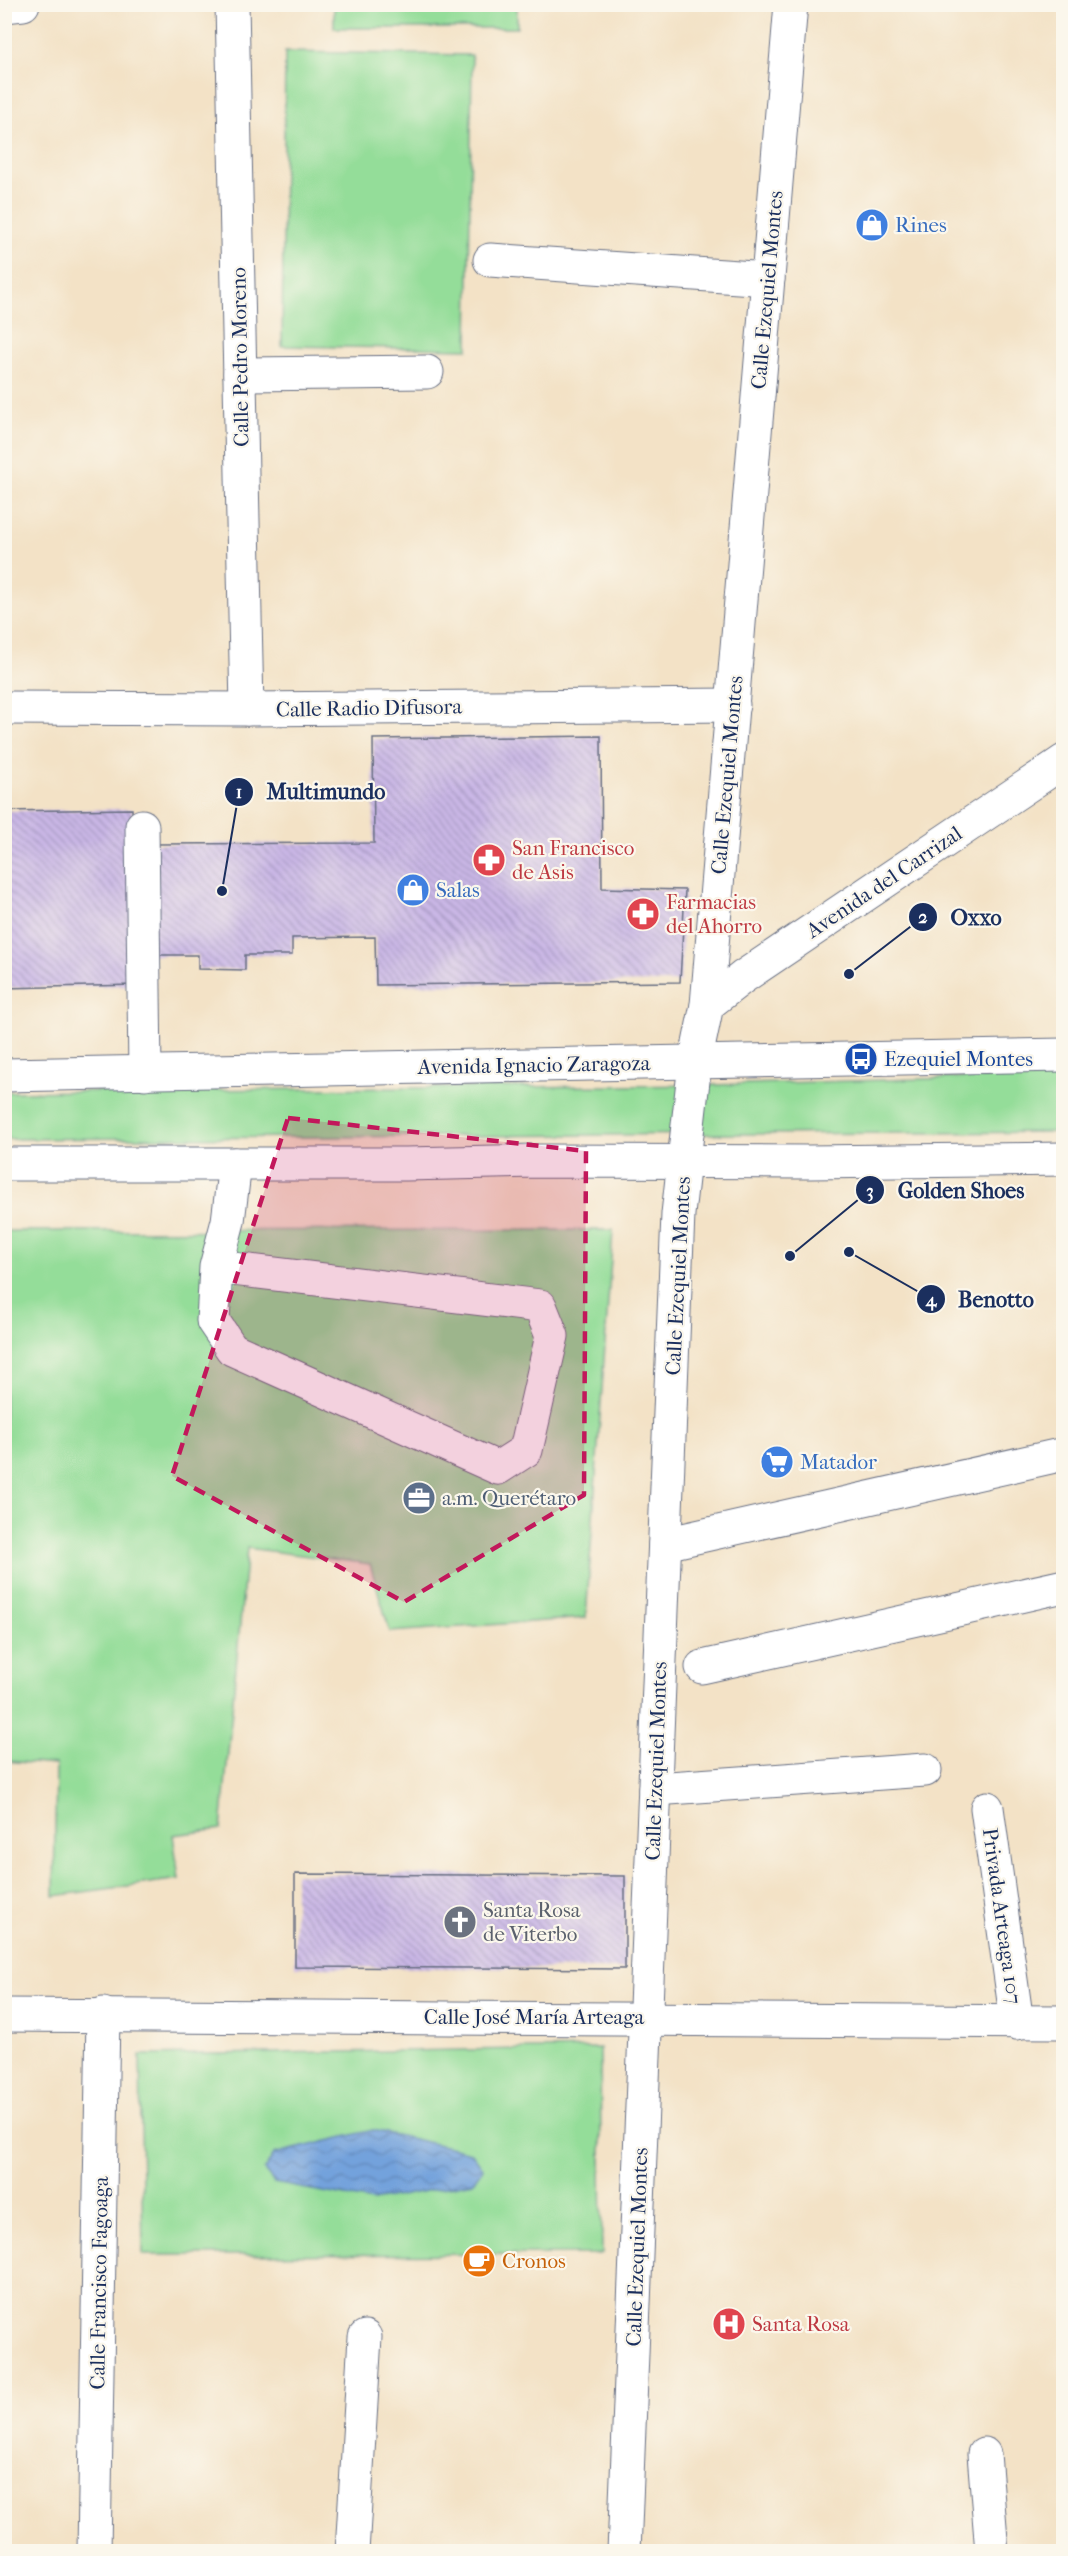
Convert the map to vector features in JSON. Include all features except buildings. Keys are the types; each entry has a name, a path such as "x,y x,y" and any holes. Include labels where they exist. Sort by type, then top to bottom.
{"street":[{"path":"4,6 23,4"},
{"name":"Calle Pedro Moreno","path":"232,4 247,709"},
{"name":"Calle Ezequiel Montes","path":"624,2552 678,1214 695,1063 707,1005 791,4"},
{"path":"490,260 768,279"},
{"path":"240,374 427,372"},
{"name":"Calle Radio Difusora","path":"4,708 247,709 733,705"},
{"name":"Avenida del Carrizal","path":"707,1005 743,977 1064,761"},
{"path":"142,826 145,1073"},
{"name":"Avenida Ignacio Zaragoza","path":"4,1075 1064,1054"},
{"path":"4,1164 535,1161 684,1163 1064,1159"},
{"path":"216,1267 540,1306 552,1336 526,1450 498,1468 232,1349 213,1321 216,1267 228,1221 235,1164"},
{"path":"665,1544 1064,1454"},
{"path":"702,1667 1064,1586"},
{"path":"655,1789 925,1770"},
{"name":"Privada Arteaga 107","path":"987,1808 1017,2023"},
{"name":"Calle Francisco Fagoaga","path":"94,2552 104,2014"},
{"name":"Calle José María Arteaga","path":"4,2015 1064,2022"},
{"path":"352,2552 364,2337"},
{"path":"984,2454 992,2552"}],"highlighted area":[{"path":"288,1118 586,1151 584,1495 404,1602 172,1476"}],"green space":[{"path":"334,5 517,5 517,28 334,28"},
{"path":"285,52 472,55 468,349 282,346"},
{"path":"1063,1075 1064,1132 5,1139 4,1092 713,1085"},
{"path":"613,1230 586,1618 390,1632 370,1564 247,1548 221,1829 173,1835 179,1879 54,1896 56,1765 5,1761 4,1231"},
{"path":"600,2048 602,2254 143,2255 140,2055"}],"water":[{"path":"373,2130 471,2152 483,2168 473,2182 373,2201 274,2183 264,2170 274,2154"}],"place":[{"name":"Rines","path":"872,225"},
{"name":"San Francisco de Asis","path":"489,860"},
{"name":"Salas","path":"413,890"},
{"name":"Multimundo","path":"222,891"},
{"name":"Farmacias del Ahorro","path":"643,914"},
{"name":"Oxxo","path":"849,974"},
{"name":"Ezequiel Montes","path":"861,1059"},
{"name":"Benotto","path":"849,1252"},
{"name":"Golden Shoes","path":"790,1256"},
{"name":"Matador","path":"777,1462"},
{"name":"a.m. Querétaro","path":"419,1498"},
{"name":"Santa Rosa de Viterbo","path":"460,1922"},
{"name":"Cronos","path":"479,2261"},
{"name":"Santa Rosa","path":"729,2324"}]}
